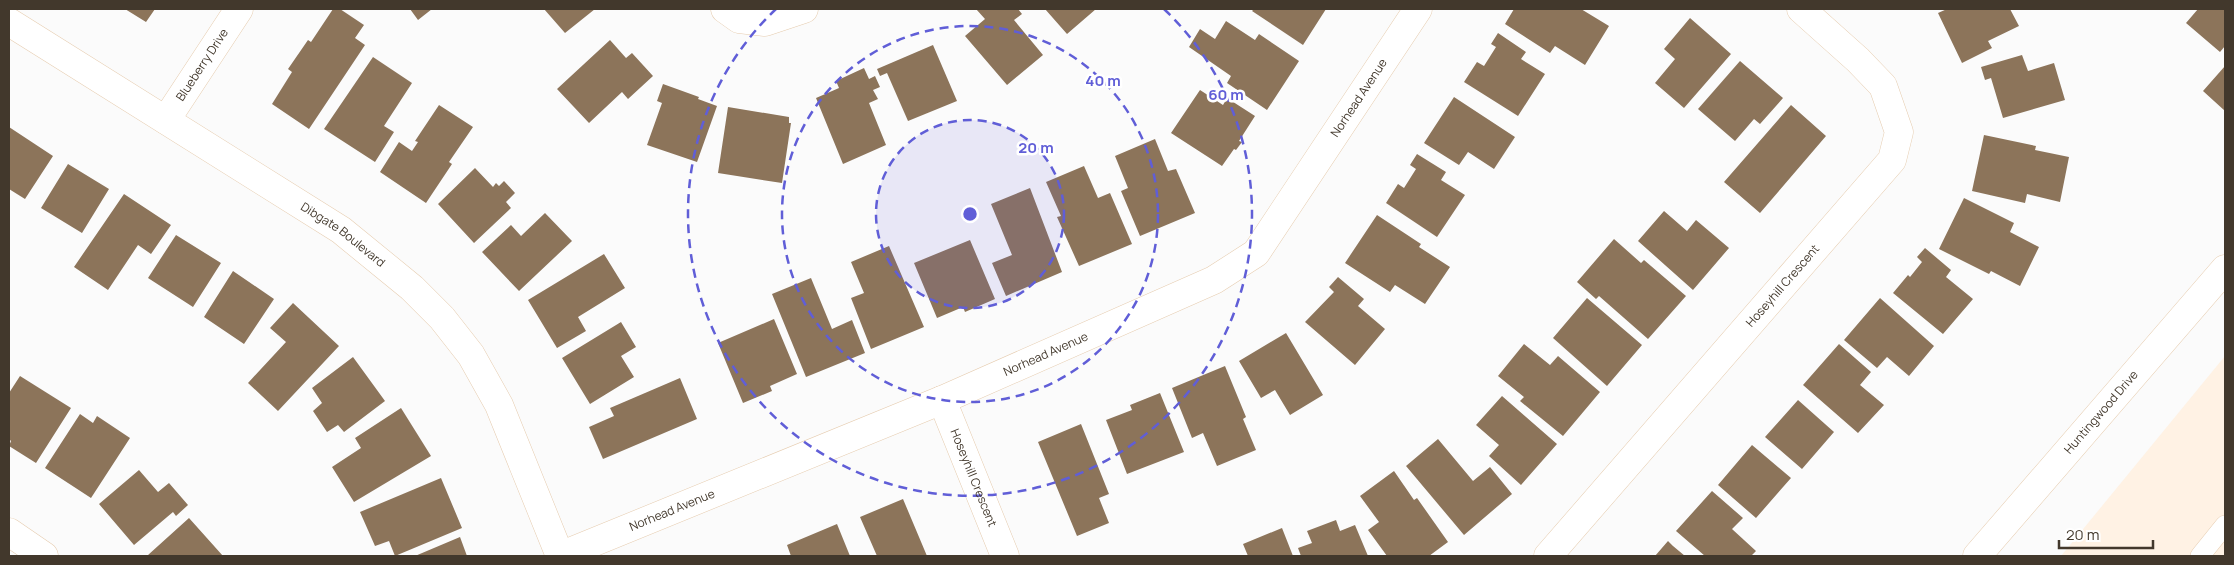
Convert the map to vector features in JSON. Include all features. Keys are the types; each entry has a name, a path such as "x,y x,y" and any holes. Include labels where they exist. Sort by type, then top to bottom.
{"street":[{"name":"Blueberry Drive","path":"166,120 239,9"},
{"path":"725,9 739,19 765,22 804,9"},
{"name":"Norhead Avenue","path":"560,556 942,400 1214,280 1256,253 1418,9"},
{"name":"Hoseyhill Crescent","path":"1548,556 1892,160 1899,132 1883,86 1858,60 1801,9"},
{"name":"Dibgate Boulevard","path":"9,22 341,230 412,288 442,318 471,355 499,405 560,556"},
{"name":"Huntingwood Drive","path":"1977,556 2225,269"},
{"name":"Hoseyhill Crescent","path":"942,400 1005,556"},
{"path":"9,532 44,556"}],"lane":[{"path":"2200,556 2225,525"}],"shaded area":[{"path":"2225,356 2225,556 2061,556"}],"building":[{"path":"125,9 155,9 146,22"},
{"path":"333,9 340,9 364,25 355,38 365,45 309,129 272,104 292,72 288,69 308,40 311,42"},
{"path":"410,9 432,9 418,20"},
{"path":"544,9 595,9 565,33"},
{"path":"976,9 1018,9 1022,14 1014,20 1043,55 1007,85 965,36 985,19"},
{"path":"1045,9 1096,9 1067,34"},
{"path":"1254,9 1326,9 1303,45 1252,11"},
{"path":"1514,9 1581,9 1609,26 1585,65 1555,46 1550,53 1505,24"},
{"path":"1947,9 2010,9 2019,26 1988,41 1992,48 1962,63 1938,13"},
{"path":"2198,9 2225,9 2225,46 2220,52 2186,23"},
{"path":"1690,18 1731,54 1684,108 1655,83 1675,59 1664,49"},
{"path":"1226,21 1255,40 1259,34 1299,61 1267,110 1227,83 1231,76 1189,47 1200,29 1215,39"},
{"path":"1498,33 1526,52 1521,59 1545,74 1518,116 1464,82 1477,62 1484,66 1496,47 1491,44"},
{"path":"610,40 626,58 632,53 653,76 628,99 622,92 589,123 557,89"},
{"path":"933,45 957,101 908,121 887,73 880,76 877,69"},
{"path":"2022,55 2028,71 2054,63 2065,100 2003,118 1991,78 1985,80 1981,67"},
{"path":"373,57 412,83 384,126 394,132 375,162 324,129"},
{"path":"1740,61 1783,98 1760,124 1754,119 1735,141 1698,109"},
{"path":"2225,66 2225,111 2203,91"},
{"path":"864,68 869,79 875,76 880,87 873,90 878,99 869,103 886,145 843,164 816,98 839,88 836,81"},
{"path":"663,84 699,97 698,99 717,106 697,162 647,145 662,103 657,101"},
{"path":"1200,90 1223,105 1227,98 1255,116 1239,141 1242,142 1236,150 1234,149 1222,166 1171,133"},
{"path":"1454,97 1515,137 1494,169 1468,152 1459,165 1424,143"},
{"path":"439,105 473,127 449,162 452,164 426,203 380,172 399,142 412,151 418,142 415,141"},
{"path":"1791,105 1826,136 1760,213 1724,182"},
{"path":"728,107 789,117 789,123 791,123 782,183 718,173"},
{"path":"9,127 53,156 25,199 9,189"},
{"path":"1984,135 2036,146 2035,150 2069,157 2060,202 2027,194 2025,203 1972,191"},
{"path":"1155,139 1168,171 1176,169 1195,213 1140,236 1121,191 1128,188 1115,156"},
{"path":"1417,154 1446,172 1441,180 1465,195 1437,237 1386,203 1398,184 1404,188 1416,169 1410,165"},
{"path":"68,164 109,189 82,233 41,208"},
{"path":"1084,166 1098,198 1110,193 1132,244 1079,266 1057,217 1061,216 1046,182"},
{"path":"475,168 493,187 496,183 499,186 504,181 515,193 506,202 511,208 474,243 438,204"},
{"path":"1030,188 1062,272 1006,296 992,263 1012,255 991,204"},
{"path":"124,194 171,225 151,254 138,245 108,290 74,267"},
{"path":"1964,198 2014,223 2010,232 2039,247 2020,286 1991,271 1989,274 1939,249"},
{"path":"1664,211 1687,231 1696,220 1729,248 1693,290 1638,241"},
{"path":"545,213 572,241 519,291 482,252 511,225 521,236"},
{"path":"1377,215 1421,244 1419,247 1450,267 1425,304 1395,285 1390,292 1345,263"},
{"path":"176,235 221,263 193,307 148,278"},
{"path":"1614,239 1641,263 1644,260 1686,296 1648,339 1599,296 1596,299 1577,282"},
{"path":"970,240 995,299 965,312 963,307 937,318 914,263"},
{"path":"889,246 924,327 871,349 851,298 864,293 851,262"},
{"path":"1925,248 1951,270 1946,277 1973,299 1943,334 1893,293 1922,262 1917,257"},
{"path":"604,254 625,288 578,317 586,331 557,348 528,300"},
{"path":"233,271 274,299 244,344 204,317"},
{"path":"1338,277 1364,299 1358,306 1385,329 1355,365 1305,322 1334,292 1329,287"},
{"path":"811,278 832,329 852,320 865,353 806,377 772,294"},
{"path":"1587,298 1642,345 1607,386 1553,338"},
{"path":"1880,298 1934,346 1909,376 1887,357 1877,368 1844,340"},
{"path":"293,303 339,346 278,411 248,383 286,342 270,328"},
{"path":"774,319 797,374 770,386 772,391 743,403 718,343"},
{"path":"621,322 636,347 621,356 634,377 590,404 562,358"},
{"path":"1286,333 1323,395 1290,415 1275,390 1261,398 1239,361"},
{"path":"1524,344 1550,365 1558,356 1600,392 1563,436 1520,401 1524,397 1498,376"},
{"path":"1839,344 1871,372 1860,385 1884,405 1858,433 1803,385"},
{"path":"353,357 385,401 344,432 338,425 327,432 313,411 322,403 312,388"},
{"path":"1225,366 1246,417 1243,419 1256,450 1217,466 1203,433 1192,438 1172,388"},
{"path":"20,376 71,408 36,463 9,446 11,441 9,439 9,393"},
{"path":"680,378 697,419 603,459 589,427 614,416 610,408"},
{"path":"1160,393 1184,452 1127,474 1106,420 1132,410 1130,405"},
{"path":"1502,396 1557,444 1521,485 1489,456 1499,445 1476,425"},
{"path":"1798,400 1834,432 1802,469 1765,437"},
{"path":"401,408 431,456 354,502 332,467 361,448 355,438"},
{"path":"80,414 93,423 97,416 130,438 91,498 45,468"},
{"path":"1081,424 1109,494 1099,498 1109,523 1077,536 1038,442"},
{"path":"1438,439 1473,481 1490,467 1512,494 1464,535 1406,466"},
{"path":"1752,445 1791,478 1756,518 1718,485"},
{"path":"139,470 158,492 169,483 188,505 176,516 173,512 134,545 99,504"},
{"path":"1394,471 1414,500 1417,498 1448,542 1429,556 1387,556 1368,530 1379,522 1360,496"},
{"path":"441,478 462,528 395,556 389,541 375,546 360,512"},
{"path":"1712,491 1743,518 1732,529 1756,551 1751,556 1705,556 1676,531"},
{"path":"903,499 927,556 877,556 860,517"},
{"path":"189,518 223,556 148,555"},
{"path":"1336,520 1340,531 1355,525 1368,556 1301,556 1298,548 1312,543 1307,531"},
{"path":"837,524 850,556 791,556 787,545"},
{"path":"1282,528 1293,556 1248,556 1243,544"},
{"path":"460,537 467,556 415,556"},
{"path":"1668,541 1673,546 1685,556 1655,556"}]}
